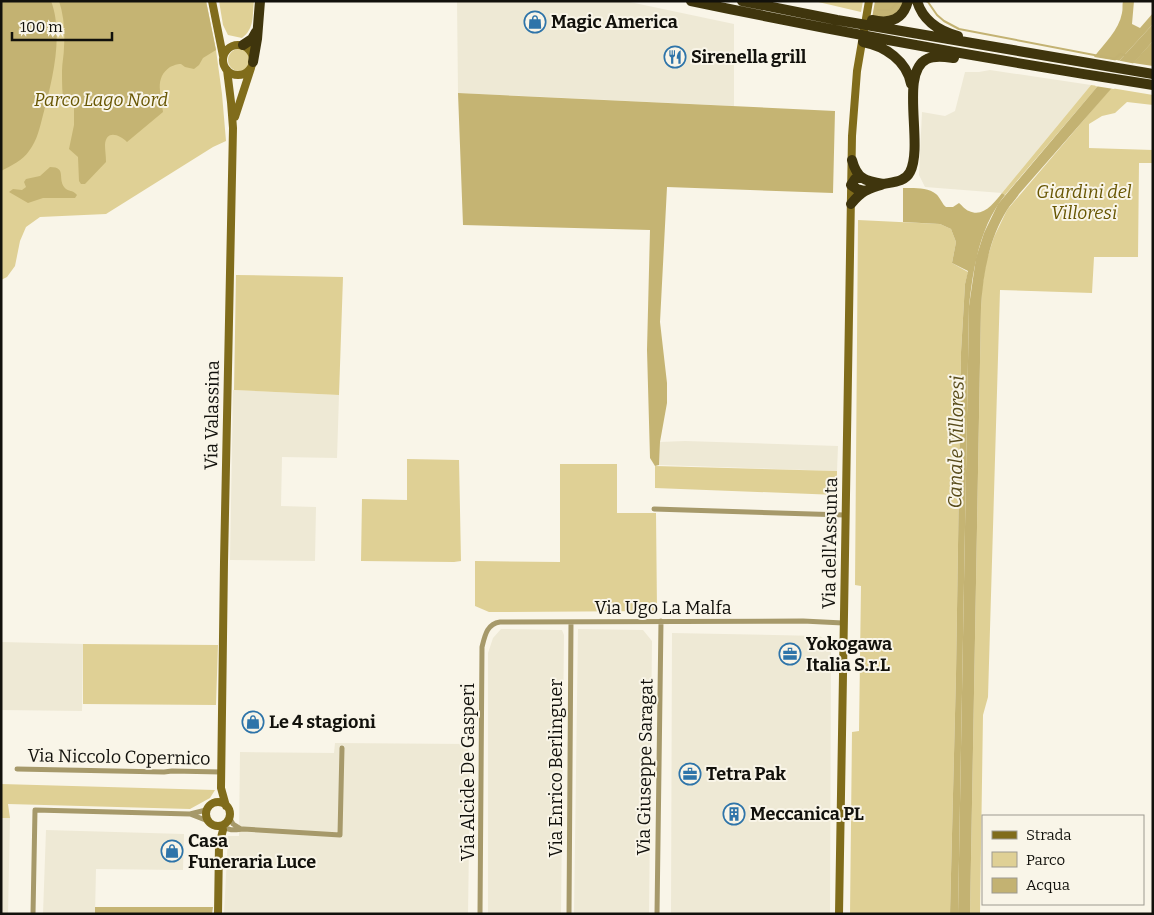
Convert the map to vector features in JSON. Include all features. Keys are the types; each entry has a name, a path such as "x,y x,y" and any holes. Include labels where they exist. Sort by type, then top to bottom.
{"highway":[{"path":"252,65 260,1"},
{"path":"691,1 807,25 1153,86"},
{"path":"742,1 994,48 1153,74"},
{"path":"837,20 843,16 880,22 892,20 902,15 908,1"},
{"path":"917,1 921,11 936,27 950,34 986,42 994,48"},
{"path":"807,25 885,49 904,66 913,93"},
{"path":"239,45 252,40 257,29"},
{"path":"851,204 865,191 883,184 902,180 910,171 914,152 914,75 921,63 926,59 937,57 971,61 992,59"},
{"path":"852,160 856,173 863,178 883,184"},
{"path":"863,178 855,179 851,185 865,191"}],"street":[{"path":"212,1 224,65 232,74 244,74 252,65 250,50 225,40 217,26"},
{"name":"Via dell'Assunta","path":"839,914 851,185 854,103 869,1"},
{"path":"223,56 227,48 239,45"},
{"name":"Via Valassina","path":"233,128 236,111 252,65"},
{"name":"Via Valassina","path":"226,806 221,788 221,772 233,128 227,70"},
{"path":"654,508 845,515"},
{"name":"Via Giuseppe Saragat","path":"657,914 662,621"},
{"name":"Via Ugo La Malfa","path":"486,631 495,623 500,622 803,621 843,623"},
{"name":"Via Enrico Berlinguer","path":"569,914 571,622"},
{"name":"Via Alcide De Gasperi","path":"480,914 482,647 486,631"},
{"path":"190,814 209,823 234,831 241,829 340,836 342,748"},
{"name":"Via Niccolo Copernico","path":"17,769 221,772"},
{"path":"219,845 215,831 206,818 208,808 221,788"},
{"path":"33,914 35,810 190,814 208,808 218,802 226,806 233,824 241,829"},
{"path":"218,914 219,845 223,830 222,826 229,817"}],"shaded area":[{"path":"457,1 625,1 734,24 734,106 458,93"},
{"path":"990,70 1091,85 1002,193 925,187 919,175 922,112 945,116 955,111 965,72"},
{"path":"233,390 339,395 337,458 282,457 281,506 316,507 315,561 230,560"},
{"path":"685,441 838,446 837,471 659,465 660,442"},
{"path":"501,629 562,630 564,635 561,914 488,914 488,653 493,638"},
{"path":"578,629 643,630 652,641 649,914 574,914"},
{"path":"672,633 820,636 831,644 830,914 671,914"},
{"path":"1,642 83,644 82,711 1,710"},
{"path":"335,743 468,744 470,778 468,914 224,914 228,836 239,836 240,752 334,753"},
{"path":"1,818 10,818 8,914 1,914"},
{"path":"46,830 184,834 183,870 96,869 95,914 43,914"}],"green space":[{"name":"Parco Lago Nord","path":"1,1 206,1 216,50 226,141 213,147 106,214 40,217 26,227 20,241 15,266 7,277 1,280"},
{"path":"59,1 206,1 216,50 203,58 194,69 179,64 165,71 160,82 163,112 127,142 121,137 114,135 108,137 105,145 106,162 85,184 81,184 79,181 78,157 69,149 74,125 74,106 64,106 63,102 64,30"},
{"path":"219,1 254,1 251,26 242,38 228,35 223,25"},
{"path":"814,1 863,1 861,12"},
{"path":"875,1 905,1 895,16 872,18"},
{"path":"1123,1 1134,1 1132,24 1140,28 1153,13 1153,24 1119,61 1094,57 1118,25"},
{"path":"1153,41 1153,66 1133,63"},
{"path":"239,49 247,52 250,60 247,68 239,71 231,68 228,60 231,52"},
{"path":"1091,85 1098,86 1005,195 1002,193"},
{"name":"Giardini del Villoresi","path":"1111,88 1153,95 1153,105 1127,102 1115,113 1102,116 1089,124 1089,148 1153,150 1153,163 1139,163 1138,257 1094,257 1092,293 1000,290 988,697 983,715 980,914 970,914 981,307 986,262 994,237 1007,210"},
{"path":"458,93 835,111 833,193 667,187 660,322 667,383 667,403 660,442 659,465 655,466 650,458 647,350 650,230 463,225"},
{"path":"50,167 59,169 63,185 66,189 76,193 75,198 43,198 28,203 9,192 13,189 22,190 26,187 24,182 26,179 40,176"},
{"path":"903,188 929,190 937,195 946,207 953,207 959,203 966,210 974,213 979,213 988,208 1002,193 1005,195 989,220 979,248 969,306 958,914 950,914 961,352 965,284 968,271 952,263 956,242 951,229 940,224 903,222"},
{"path":"858,220 940,224 951,229 956,242 952,263 968,272 965,284 961,352 950,914 850,914 852,732 859,731 861,586 855,585"},
{"path":"236,275 343,277 339,395 234,390"},
{"path":"407,459 459,460 461,561 361,561 362,499 407,500"},
{"path":"560,464 617,464 617,513 656,513 657,611 489,612 475,606 475,561 560,562"},
{"path":"655,466 837,471 837,495 655,488"},
{"path":"83,644 218,645 216,705 83,704"},
{"path":"1,784 215,790 210,798 190,809 8,804 10,818 1,818"},
{"path":"95,907 213,907 212,914 95,914"}],"water":[{"path":"1,1 51,1 55,14 57,43 50,88 36,138 32,147 23,157 1,171"},
{"path":"1153,24 1153,41 1019,194 1009,208 1001,221 988,257 981,307 970,914 958,914 969,306 976,258 984,233 998,204 1119,61"}],"pier":[{"path":"1116,60 1136,64 1114,89 1095,86"}],"waterway":[{"path":"878,10 890,10 899,1"},
{"path":"926,1 944,21 959,29 1115,59 1120,54 1125,55"}],"place":[{"name":"Magic America","path":"535,22"},
{"name":"Sirenella grill","path":"675,57"},
{"name":"Yokogawa Italia S.r.L","path":"790,654"},
{"name":"Le 4 stagioni","path":"253,722"},
{"name":"Tetra Pak","path":"690,774"},
{"name":"Meccanica PL","path":"734,814"},
{"name":"Casa Funeraria Luce","path":"172,851"}],"water label":[{"name":"Canale Villoresi","path":"956,442"}]}
